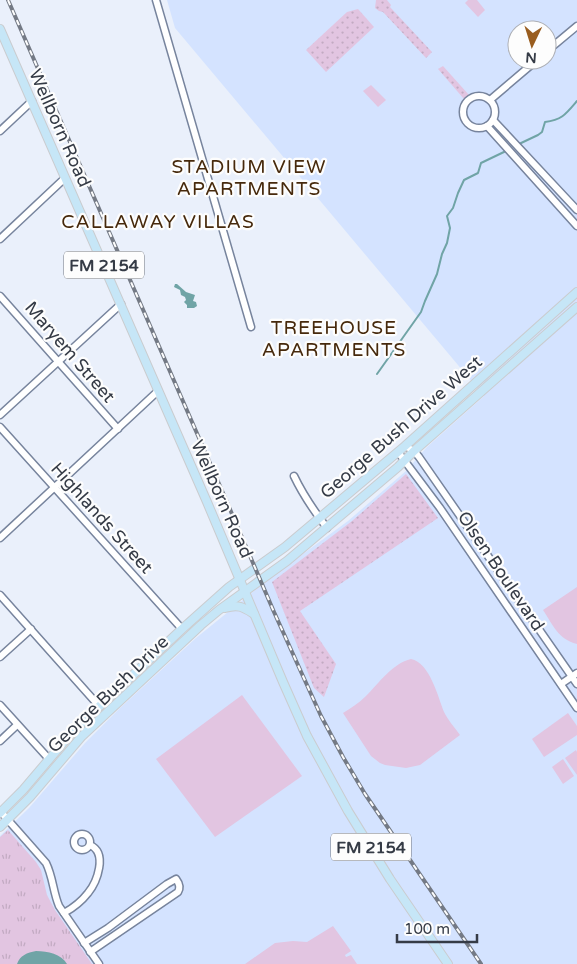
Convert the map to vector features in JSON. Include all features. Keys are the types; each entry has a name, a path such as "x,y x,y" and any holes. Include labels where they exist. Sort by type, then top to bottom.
{"main road":[{"name":"Wellborn Road","path":"0,29 307,736 327,775 390,879 448,964"},
{"name":"George Bush Drive West","path":"240,579 285,547 406,446 577,292"},
{"name":"George Bush Drive West","path":"245,591 327,528 577,307"},
{"path":"531,348 535,336 556,317 554,312"},
{"name":"George Bush Drive","path":"1,812 23,790 74,730 182,629 240,579"},
{"name":"George Bush Drive","path":"0,827 30,797 82,736 219,610 245,591"},
{"path":"219,610 230,606 239,606 254,615"},
{"path":"69,750 68,744 100,711 99,706"}],"street":[{"path":"156,0 251,327"},
{"path":"557,43 577,26"},
{"path":"490,100 524,70"},
{"path":"483,96 490,100 495,110 493,120 487,126 474,127 465,120 463,110 465,104 473,97 483,96"},
{"path":"0,131 32,101"},
{"path":"493,120 577,210"},
{"path":"487,126 574,218 577,226"},
{"path":"0,239 65,178"},
{"name":"Maryem Street","path":"0,296 118,429"},
{"path":"0,415 121,304"},
{"path":"0,538 158,391"},
{"name":"Highlands Street","path":"0,427 182,629"},
{"name":"Olsen Boulevard","path":"406,446 414,451 574,675 577,684"},
{"name":"Olsen Boulevard","path":"398,452 438,505 577,708"},
{"path":"294,476 300,489 327,528"},
{"path":"474,557 484,551"},
{"path":"0,595 99,706"},
{"path":"0,657 30,629"},
{"path":"561,684 574,675"},
{"path":"0,705 49,759"},
{"path":"0,741 17,725"},
{"path":"1,812 46,863 56,899 98,964"},
{"path":"64,913 84,897 96,878 99,856 94,847 90,845"},
{"path":"84,943 176,879 180,889 178,892 90,952"}],"shaded area":[{"path":"167,0 577,0 577,964 0,964 0,836 29,808 85,743 196,638 270,578 348,521 406,471 427,447 484,396 175,28"},
{"path":"175,284 186,292 195,295 193,301 196,302 197,306 187,308 184,302 186,300 185,297 181,295 180,290 174,287"},
{"path":"36,951 54,954 67,964 17,964 24,955"}],"green space":[{"path":"376,0 387,0 391,5 390,7 432,52 426,58 383,12 375,8"},
{"path":"468,0 477,0 485,10 478,17 465,3"},
{"path":"358,9 374,27 326,72 306,50 347,12"},
{"path":"443,66 469,95 464,99 438,69"},
{"path":"371,85 386,100 378,107 363,91"},
{"path":"406,474 438,518 300,611 336,664 324,697 314,688 272,582 352,521"},
{"path":"577,587 577,644 570,642 561,635 543,610"},
{"path":"411,659 418,662 428,674 444,712 460,735 420,765 406,768 385,765 371,756 343,713 363,699 392,669"},
{"path":"242,695 302,776 215,837 156,759"},
{"path":"568,713 577,726 577,735 544,757 532,739"},
{"path":"576,750 577,752 577,775 565,758"},
{"path":"563,759 574,776 563,784 552,767"},
{"path":"8,830 36,862 41,870 47,895 55,910 92,964 0,964 0,837"},
{"path":"333,926 351,951 345,955 346,957 351,955 357,964 245,964 275,943 307,942"}],"waterway":[{"path":"519,144 538,135 542,132 545,122 556,120 563,116 577,101"},
{"path":"377,374 421,312 437,274 447,243 450,228 447,216 453,208 464,180 478,173 481,163 506,151"}],"railway":[{"path":"8,0 321,716 365,794 481,964"}],"district":[{"name":"STADIUM VIEW APARTMENTS","path":"249,177"},
{"name":"CALLAWAY VILLAS","path":"158,221"},
{"name":"TREEHOUSE APARTMENTS","path":"334,338"}]}
